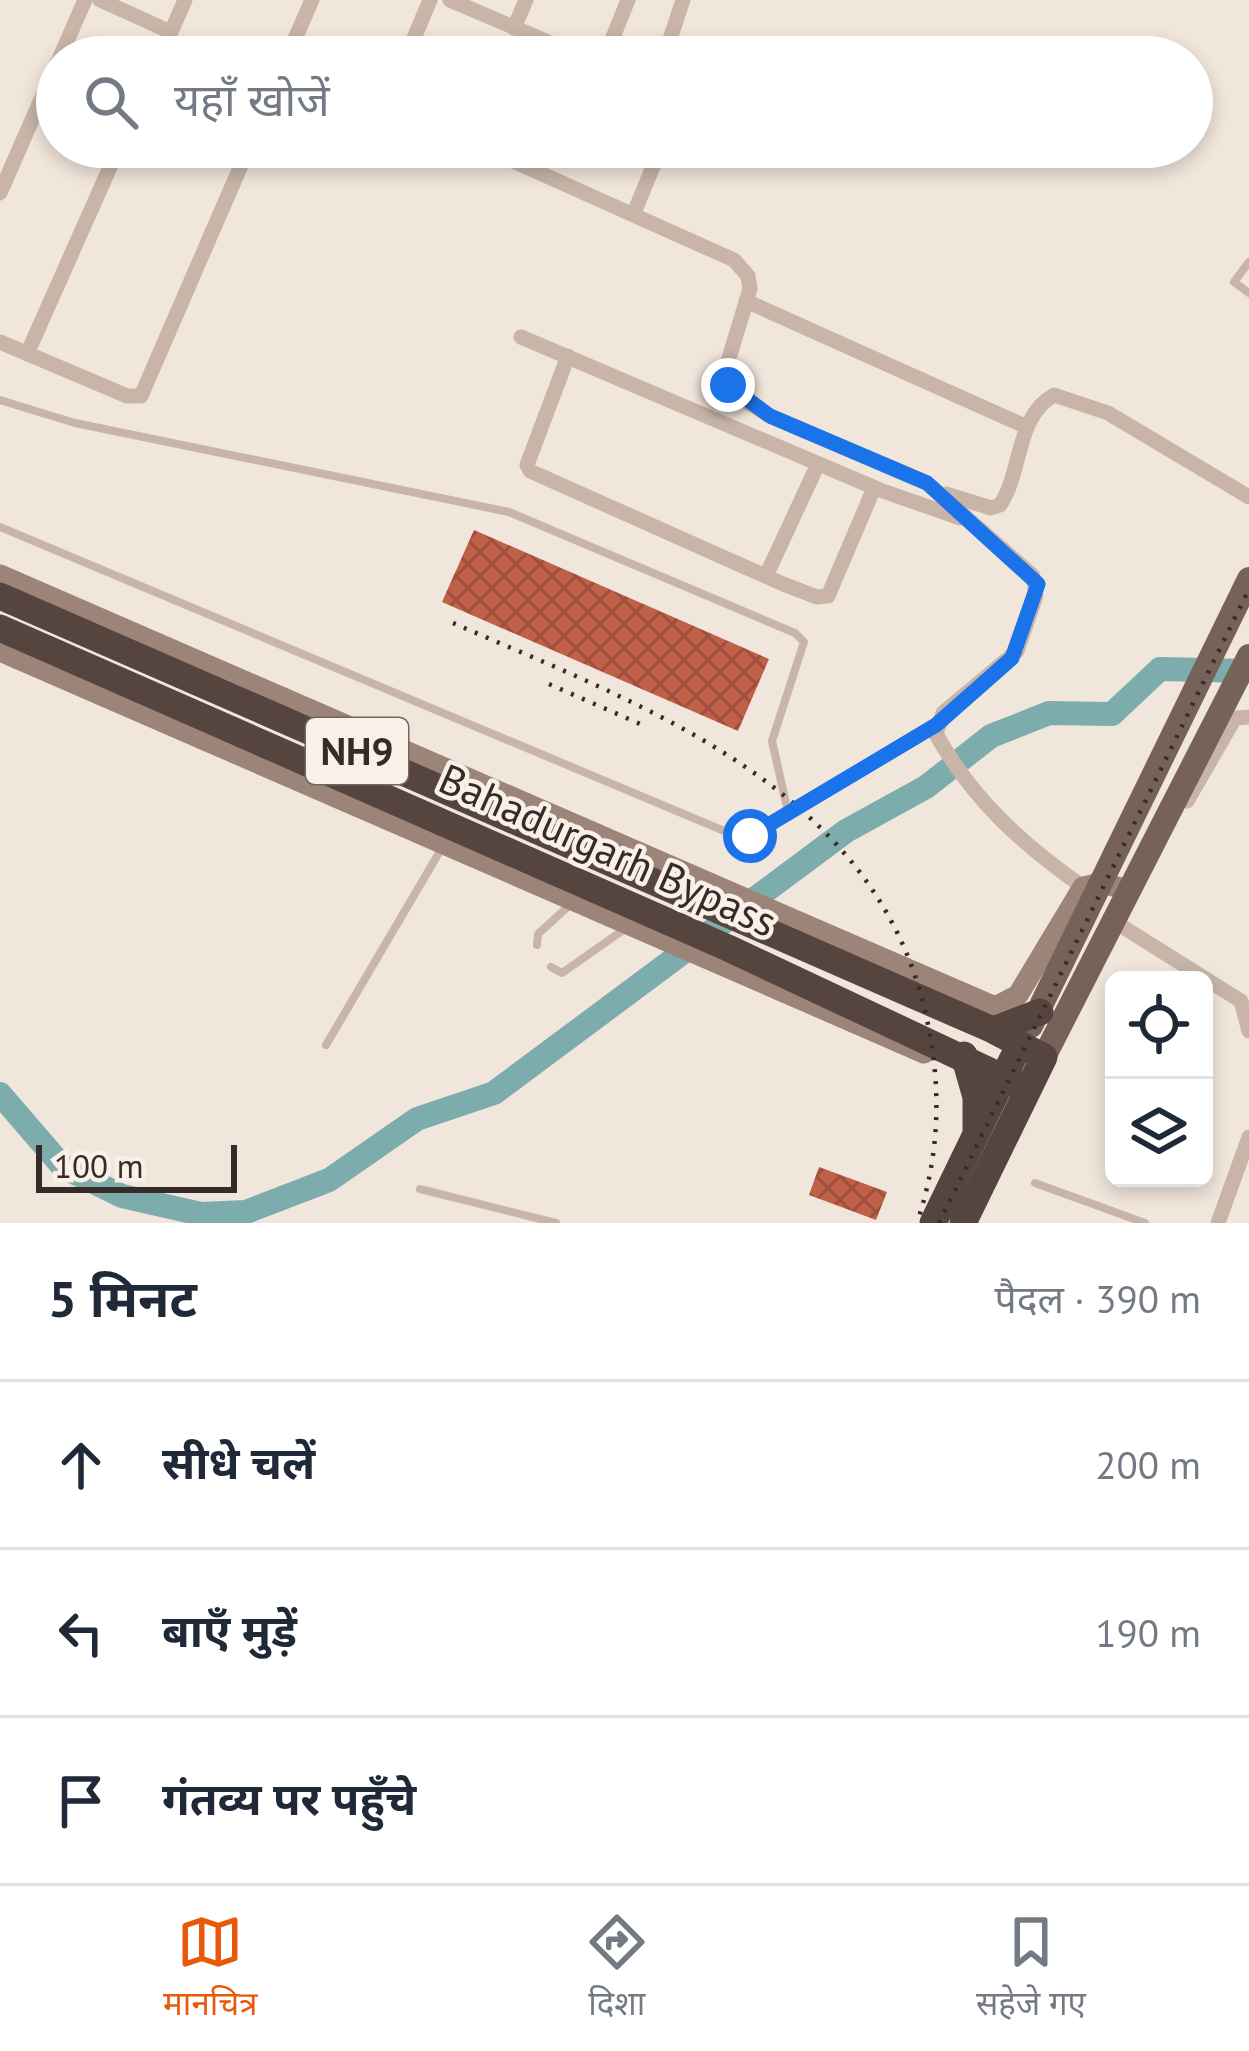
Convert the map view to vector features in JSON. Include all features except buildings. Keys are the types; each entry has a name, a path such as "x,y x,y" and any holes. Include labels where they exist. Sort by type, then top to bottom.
{"highway":[{"name":"Bahadurgarh Bypass","path":"0,596 64,613 725,900 1032,1050"},
{"path":"47,649 64,613"},
{"name":"Bahadurgarh Bypass","path":"0,628 670,935 961,1054 1017,1082"},
{"path":"993,1030 1040,1012"},
{"path":"933,1223 976,1136 1017,1082 1032,1050"},
{"path":"961,1054 976,1097 976,1136"},
{"path":"963,1223 1008,1130 1017,1082"}],"main road":[{"path":"0,575 64,613"},
{"path":"773,922 995,1006 1018,995 1092,885 1151,781 1248,580"},
{"path":"0,651 627,927 670,935"},
{"path":"1032,1050 1114,922 1249,656"},
{"path":"1092,885 1129,890"},
{"path":"1032,1050 1040,1012 1092,885"}],"street":[{"path":"69,36 85,0"},
{"path":"100,0 171,32"},
{"path":"169,36 185,0"},
{"path":"296,36 312,0"},
{"path":"415,36 430,0"},
{"path":"450,0 533,36"},
{"path":"514,28 526,0"},
{"path":"613,36 628,0"},
{"path":"671,36 683,0"},
{"path":"0,193 36,110"},
{"path":"27,354 110,168"},
{"path":"0,342 127,396 141,396 240,168"},
{"path":"530,168 734,260 748,276 746,301 726,368 734,394 942,493 992,508 1000,505 1027,427 1040,403 1054,394 1108,413 1249,496"},
{"path":"634,213 652,168"},
{"path":"746,301 1027,427"},
{"path":"521,337 874,488 963,519"},
{"path":"568,356 527,465 530,471 766,576 817,597 828,596 874,488"},
{"path":"766,576 818,464"},
{"path":"942,493 963,519 1034,576 1036,596 1012,658 936,725 945,750 1014,836 1092,885"},
{"path":"1160,832 1186,802 1235,718 1249,717"},
{"path":"1114,922 1241,1001 1249,1031"},
{"path":"1218,1223 1249,1137"}],"lane":[{"path":"1249,262 1234,282 1249,293"},
{"path":"0,400 75,423 508,512 795,633 805,643 772,752 788,812"},
{"path":"0,527 735,837 750,836 936,725"},
{"path":"326,1045 444,844"},
{"path":"537,945 538,934 572,902"},
{"path":"550,967 562,973 573,968 627,927"},
{"path":"1035,1183 1145,1223"},
{"path":"421,1189 556,1223"}],"waterway":[{"path":"0,1094 63,1167 122,1196 201,1214 246,1212 329,1180 417,1119 494,1093 846,831 926,787 991,736 1049,713 1112,714 1160,669 1249,671"}],"railway":[{"path":"939,1223 1249,589"},
{"path":"453,623 600,687 742,765 804,813 857,869 899,936 931,1041 936,1120 917,1223"},
{"path":"549,684 647,727"}],"route":[{"path":"728,385 734,394 770,416 927,483 1038,584 1021,644 1012,658 944,713 936,725 750,836"}]}
